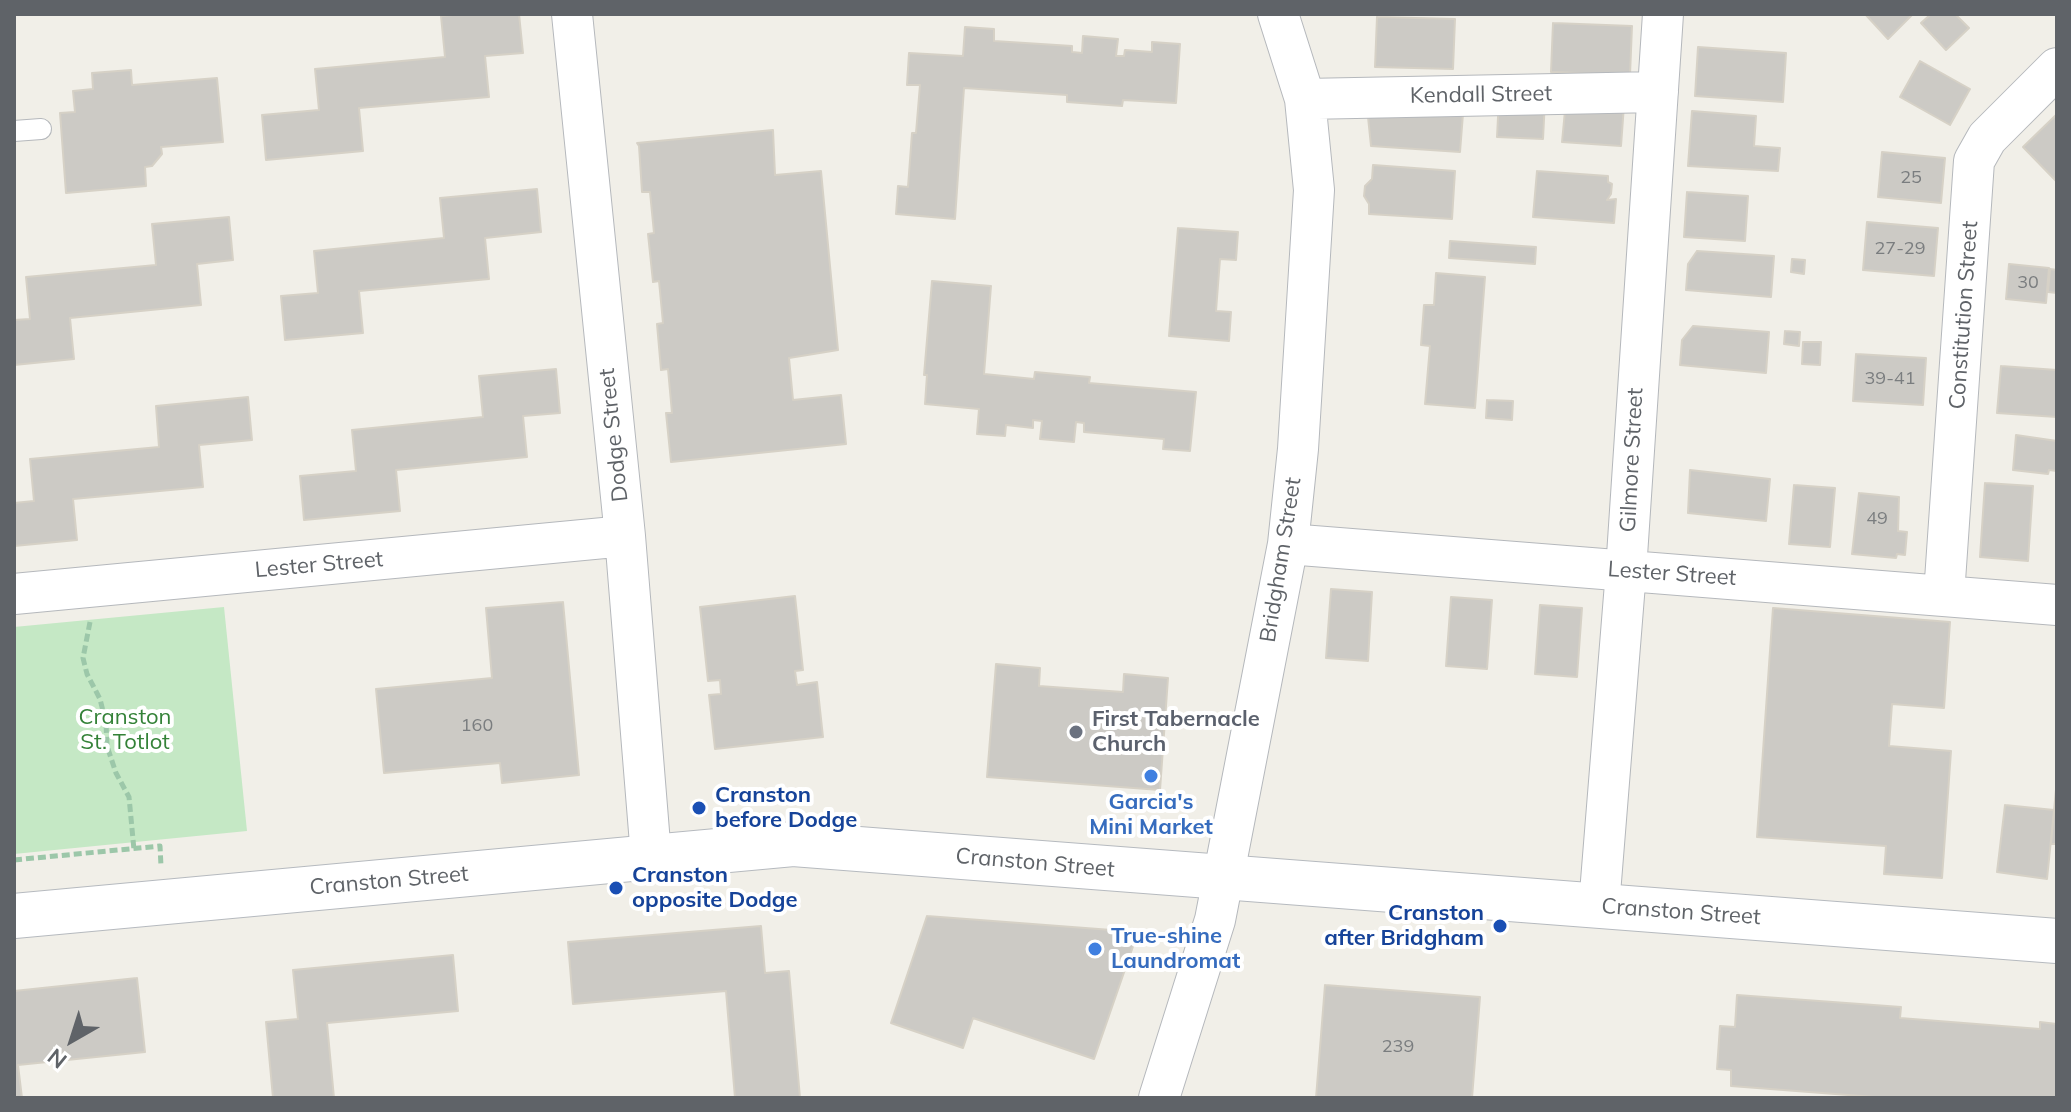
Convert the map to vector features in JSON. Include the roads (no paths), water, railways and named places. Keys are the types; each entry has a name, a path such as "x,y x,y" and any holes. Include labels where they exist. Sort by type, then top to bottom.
{"main road":[{"name":"Cranston Street","path":"14,916 793,844 2057,941"}],"street":[{"name":"Dodge Street","path":"572,14 625,536 651,856"},
{"name":"Bridgham Street","path":"1159,1098 1215,920 1288,544 1298,449 1314,190 1305,99 1278,14"},
{"name":"Gilmore Street","path":"1599,906 1626,571 1663,14"},
{"name":"Constitution Street","path":"1944,595 1974,161 1987,138 2057,68"},
{"name":"Kendall Street","path":"1305,99 1658,92"},
{"name":"Lester Street","path":"14,594 625,536"},
{"name":"Lester Street","path":"1288,544 2057,605"}],"lane":[{"path":"14,131 41,129"}],"place":[{"name":"First Tabernacle Church","path":"1076,732"},
{"name":"Garcia's Mini Market","path":"1151,776"},
{"name":"Cranston before Dodge","path":"699,808"},
{"name":"Cranston opposite Dodge","path":"616,888"},
{"name":"Cranston after Bridgham","path":"1500,926"},
{"name":"True-shine Laundromat","path":"1095,949"}],"park label":[{"name":"Cranston St. Totlot","path":"125,730"}]}
